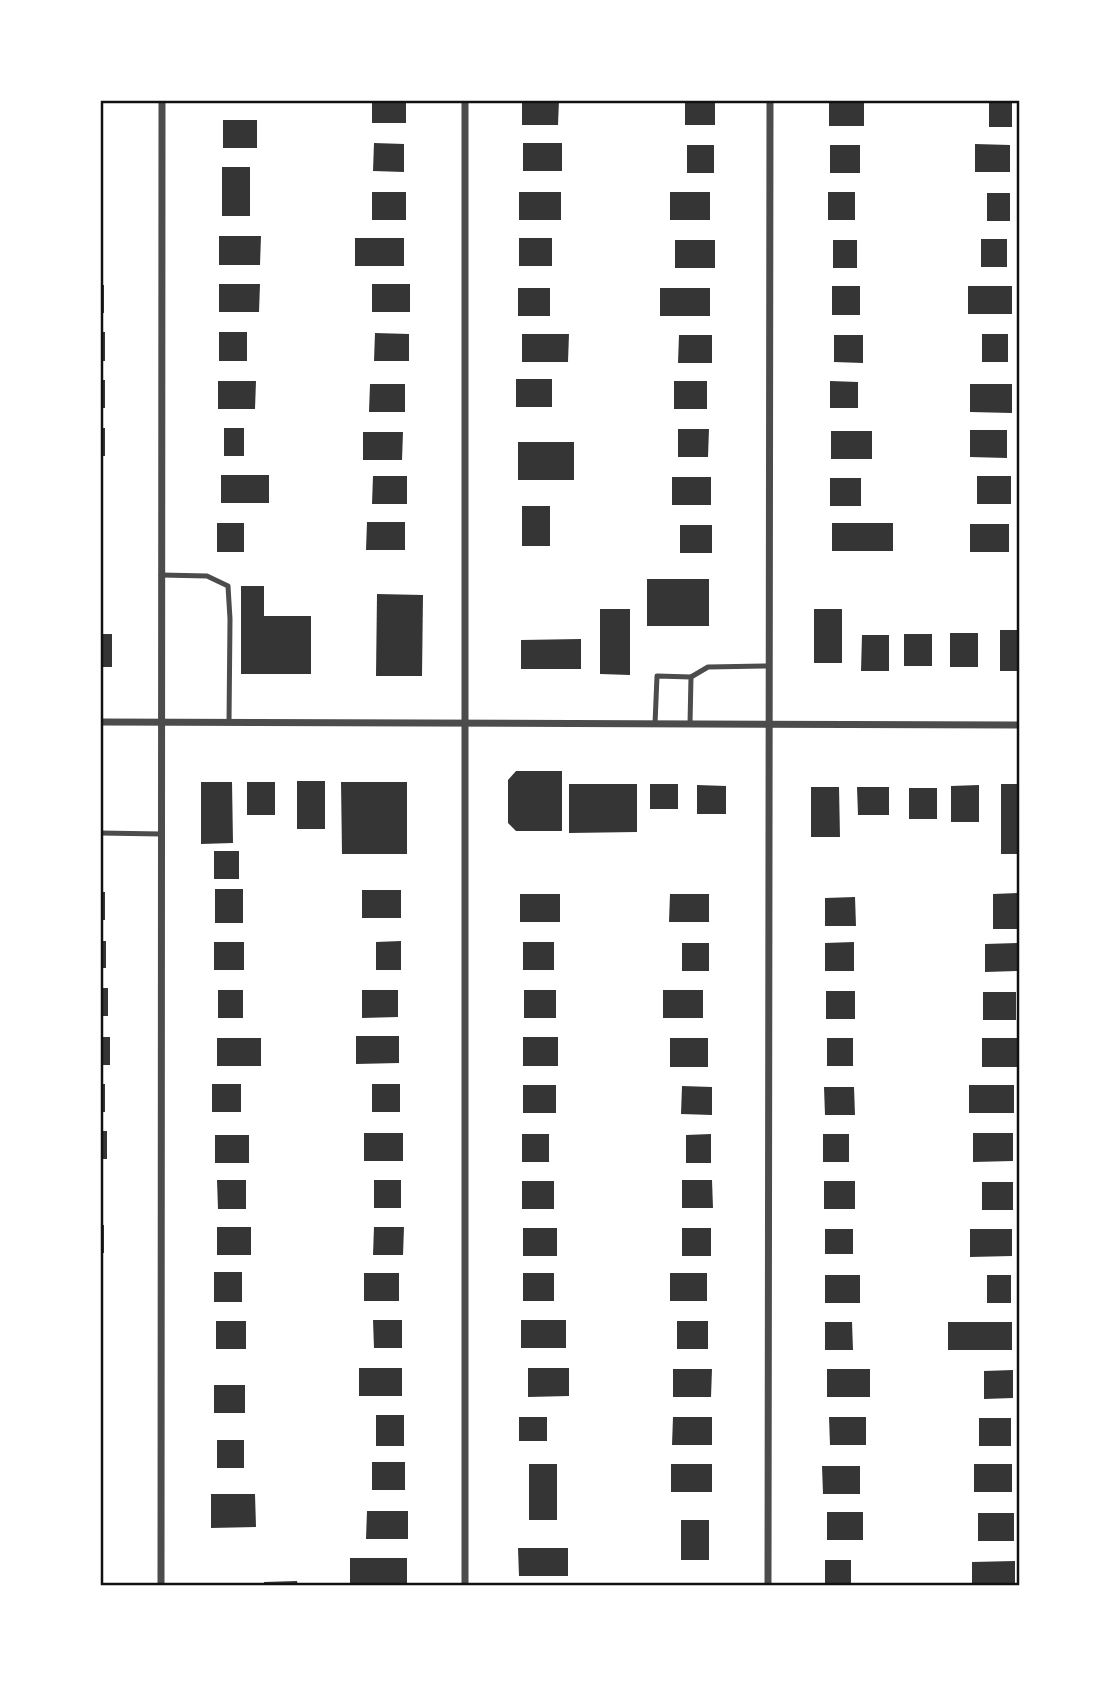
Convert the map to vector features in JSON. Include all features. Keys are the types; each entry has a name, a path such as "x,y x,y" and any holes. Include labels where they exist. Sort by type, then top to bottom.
{"street":[{"path":"161,1586 162,100"},
{"path":"465,100 465,1586"},
{"path":"768,1586 770,100"},
{"path":"100,722 1019,725"}],"lane":[{"path":"161,575 207,576 228,586 229,723"},
{"path":"655,724 657,676 691,677 708,667 769,666"},
{"path":"690,724 691,677"},
{"path":"100,833 161,834"}],"building":[{"path":"372,100 406,100 406,123 372,123"},
{"path":"522,100 559,100 558,125 522,125"},
{"path":"685,100 715,100 715,125 685,125"},
{"path":"829,100 864,100 864,126 829,126"},
{"path":"989,100 1012,100 1012,127 989,127"},
{"path":"223,120 257,120 257,148 223,148"},
{"path":"100,143 103,143 103,171 100,171"},
{"path":"374,143 404,144 404,172 373,171"},
{"path":"523,143 562,143 562,171 523,171"},
{"path":"975,144 1010,145 1010,172 975,172"},
{"path":"687,145 714,145 714,173 687,173"},
{"path":"830,145 860,145 860,173 830,173"},
{"path":"222,167 250,167 250,216 222,216"},
{"path":"372,192 406,192 406,220 372,220"},
{"path":"519,192 561,192 561,220 519,220"},
{"path":"670,192 710,192 710,220 670,220"},
{"path":"828,192 855,192 855,220 828,220"},
{"path":"987,193 1010,193 1010,221 987,221"},
{"path":"219,236 261,236 260,265 219,265"},
{"path":"355,238 404,238 404,266 355,266"},
{"path":"519,238 552,238 552,266 519,266"},
{"path":"981,239 1007,239 1007,267 981,267"},
{"path":"675,240 715,240 715,268 675,268"},
{"path":"833,240 857,240 857,268 833,268"},
{"path":"219,284 260,284 259,312 219,312"},
{"path":"372,284 410,284 410,312 372,312"},
{"path":"100,285 104,285 104,313 100,313"},
{"path":"832,286 860,286 860,315 832,315"},
{"path":"968,286 1012,286 1012,314 968,314"},
{"path":"518,288 550,288 550,316 518,316"},
{"path":"660,288 710,288 710,316 660,316"},
{"path":"100,332 105,332 105,361 100,361"},
{"path":"219,332 247,332 247,361 219,361"},
{"path":"375,333 409,334 409,361 374,361"},
{"path":"522,334 569,334 568,362 522,362"},
{"path":"982,334 1008,334 1008,362 982,362"},
{"path":"679,335 712,335 712,363 678,363"},
{"path":"834,335 863,335 863,363 834,362"},
{"path":"516,379 552,379 552,407 516,407"},
{"path":"100,380 105,380 105,408 100,408"},
{"path":"218,381 256,381 255,409 218,409"},
{"path":"674,381 707,381 707,409 674,409"},
{"path":"830,381 858,382 858,408 830,408"},
{"path":"370,384 405,384 405,412 369,412"},
{"path":"970,384 1012,384 1012,413 970,412"},
{"path":"100,428 105,428 105,456 100,456"},
{"path":"224,428 244,428 244,456 224,456"},
{"path":"678,429 709,429 708,457 678,457"},
{"path":"970,430 1007,430 1007,458 970,457"},
{"path":"831,431 872,431 872,459 831,459"},
{"path":"363,432 403,432 402,460 363,460"},
{"path":"518,442 574,442 574,480 518,480"},
{"path":"221,475 269,475 269,503 221,503"},
{"path":"100,476 103,476 103,504 100,504"},
{"path":"373,476 407,476 407,504 372,504"},
{"path":"977,476 1011,476 1011,504 977,504"},
{"path":"672,477 711,477 711,505 672,505"},
{"path":"830,478 861,478 861,506 830,506"},
{"path":"522,506 550,506 550,546 522,546"},
{"path":"100,522 103,522 103,550 100,550"},
{"path":"367,522 405,522 405,550 366,550"},
{"path":"217,523 244,523 244,552 217,552"},
{"path":"832,523 893,523 893,551 832,551"},
{"path":"970,524 1009,524 1009,552 970,552"},
{"path":"680,525 712,525 712,553 680,553"},
{"path":"647,579 709,579 709,626 647,626"},
{"path":"241,586 264,586 264,616 311,616 311,674 241,674"},
{"path":"377,594 423,595 422,676 376,676"},
{"path":"600,609 630,609 630,675 600,674"},
{"path":"814,609 842,609 842,663 814,663"},
{"path":"1000,630 1019,630 1019,671 1000,671"},
{"path":"950,633 978,633 978,667 950,667"},
{"path":"100,634 112,634 112,667 100,667"},
{"path":"904,634 932,634 932,666 904,666"},
{"path":"862,635 889,635 889,671 861,671"},
{"path":"581,639 581,669 521,669 521,640"},
{"path":"516,771 562,771 562,831 516,831 508,823 508,780"},
{"path":"297,781 325,781 325,829 297,829"},
{"path":"201,782 232,782 233,843 201,844"},
{"path":"247,782 275,782 275,815 247,815"},
{"path":"341,782 407,782 407,854 342,854"},
{"path":"569,784 637,784 637,832 569,833"},
{"path":"650,784 678,784 678,809 650,809"},
{"path":"1001,784 1019,784 1019,854 1001,854"},
{"path":"697,785 726,786 726,814 697,814"},
{"path":"979,785 979,822 951,822 951,786"},
{"path":"811,787 839,787 840,837 811,837"},
{"path":"857,787 889,787 889,815 858,815"},
{"path":"909,788 937,788 937,819 909,819"},
{"path":"214,851 239,851 239,879 214,879"},
{"path":"215,889 243,889 243,923 215,923"},
{"path":"362,890 401,890 401,918 362,918"},
{"path":"100,892 105,892 105,920 100,920"},
{"path":"1019,893 1019,929 993,929 993,894"},
{"path":"520,894 560,894 560,922 520,922"},
{"path":"670,894 709,894 709,922 669,922"},
{"path":"855,897 856,926 825,926 825,898"},
{"path":"100,941 106,941 106,968 100,968"},
{"path":"401,941 401,970 376,970 376,942"},
{"path":"214,942 244,942 244,970 214,970"},
{"path":"523,942 554,942 554,970 523,970"},
{"path":"854,942 854,971 825,971 825,943"},
{"path":"682,943 709,943 709,971 682,971"},
{"path":"1017,943 1017,971 985,972 985,944"},
{"path":"100,988 108,988 108,1016 100,1016"},
{"path":"218,990 243,990 243,1018 218,1018"},
{"path":"362,990 398,990 398,1017 362,1018"},
{"path":"524,990 556,990 556,1018 524,1018"},
{"path":"663,990 703,990 703,1018 663,1018"},
{"path":"826,991 855,991 855,1019 826,1019"},
{"path":"983,992 1016,992 1016,1020 983,1020"},
{"path":"356,1036 399,1036 399,1063 356,1064"},
{"path":"100,1037 110,1037 110,1065 100,1065"},
{"path":"523,1037 558,1037 558,1066 523,1066"},
{"path":"217,1038 261,1038 261,1066 217,1066"},
{"path":"670,1038 708,1038 708,1067 670,1067"},
{"path":"827,1038 853,1038 853,1066 827,1066"},
{"path":"982,1038 1017,1038 1017,1067 982,1067"},
{"path":"100,1084 105,1084 105,1112 100,1112"},
{"path":"212,1084 241,1084 241,1112 212,1112"},
{"path":"372,1084 400,1084 400,1112 372,1112"},
{"path":"523,1085 556,1085 556,1113 523,1113"},
{"path":"969,1085 1014,1085 1014,1113 969,1113"},
{"path":"682,1086 712,1087 712,1115 681,1114"},
{"path":"824,1087 854,1087 855,1115 825,1115"},
{"path":"100,1131 107,1131 107,1159 100,1159"},
{"path":"364,1133 403,1133 403,1161 364,1161"},
{"path":"973,1133 1013,1133 1013,1161 973,1162"},
{"path":"522,1134 549,1134 549,1162 522,1162"},
{"path":"711,1134 711,1163 686,1163 686,1135"},
{"path":"823,1134 849,1134 849,1162 823,1162"},
{"path":"215,1135 249,1135 249,1163 215,1163"},
{"path":"217,1180 246,1180 246,1209 218,1209"},
{"path":"374,1180 401,1180 401,1208 374,1208"},
{"path":"682,1180 712,1180 713,1208 682,1208"},
{"path":"522,1181 554,1181 554,1209 522,1209"},
{"path":"824,1181 855,1181 855,1209 824,1209"},
{"path":"982,1182 1013,1182 1013,1210 982,1210"},
{"path":"100,1225 104,1225 104,1253 100,1253"},
{"path":"217,1227 251,1227 251,1255 217,1255"},
{"path":"374,1227 404,1227 403,1255 373,1255"},
{"path":"523,1228 557,1228 557,1256 523,1256"},
{"path":"682,1228 711,1228 711,1256 682,1256"},
{"path":"825,1229 853,1229 853,1254 825,1254"},
{"path":"970,1229 1012,1229 1012,1256 970,1257"},
{"path":"214,1272 242,1272 242,1302 214,1302"},
{"path":"364,1273 399,1273 399,1301 364,1301"},
{"path":"523,1273 554,1273 554,1301 523,1301"},
{"path":"670,1273 707,1273 707,1301 670,1301"},
{"path":"825,1275 860,1275 860,1303 825,1303"},
{"path":"987,1275 1011,1275 1011,1303 987,1303"},
{"path":"373,1320 402,1320 402,1348 374,1348"},
{"path":"521,1320 566,1320 566,1348 521,1348"},
{"path":"216,1321 246,1321 246,1349 216,1349"},
{"path":"677,1321 708,1321 708,1349 677,1349"},
{"path":"825,1322 852,1322 853,1350 825,1350"},
{"path":"948,1322 1012,1322 1012,1350 948,1350"},
{"path":"359,1368 402,1368 402,1396 359,1396"},
{"path":"528,1368 569,1368 569,1396 528,1397"},
{"path":"673,1369 712,1369 711,1397 673,1397"},
{"path":"827,1369 870,1369 870,1397 827,1397"},
{"path":"1013,1370 1013,1398 984,1399 984,1371"},
{"path":"214,1385 245,1385 245,1413 214,1413"},
{"path":"376,1415 404,1415 404,1446 376,1446"},
{"path":"100,1416 103,1416 103,1444 100,1444"},
{"path":"519,1417 547,1417 547,1441 519,1441"},
{"path":"673,1417 712,1417 712,1445 672,1445"},
{"path":"829,1417 866,1417 866,1445 830,1445"},
{"path":"979,1418 1011,1418 1011,1446 979,1446"},
{"path":"217,1440 244,1440 244,1468 217,1468"},
{"path":"100,1462 103,1462 103,1490 100,1490"},
{"path":"372,1462 405,1462 405,1490 372,1490"},
{"path":"529,1464 557,1464 557,1520 529,1520"},
{"path":"671,1464 712,1464 712,1492 671,1492"},
{"path":"974,1464 1012,1464 1012,1492 974,1492"},
{"path":"822,1466 860,1466 860,1494 823,1494"},
{"path":"211,1494 255,1494 256,1527 211,1528"},
{"path":"100,1510 103,1510 103,1538 100,1538"},
{"path":"367,1511 408,1511 408,1539 366,1539"},
{"path":"827,1512 863,1512 863,1540 827,1540"},
{"path":"978,1513 1014,1513 1014,1541 978,1541"},
{"path":"681,1520 709,1520 709,1560 681,1560"},
{"path":"518,1548 568,1548 568,1576 519,1576"},
{"path":"350,1558 407,1558 407,1586 350,1586"},
{"path":"825,1560 851,1560 851,1586 825,1586"},
{"path":"1015,1561 1015,1586 972,1586 972,1562"},
{"path":"297,1581 298,1586 264,1586 264,1582"}]}
